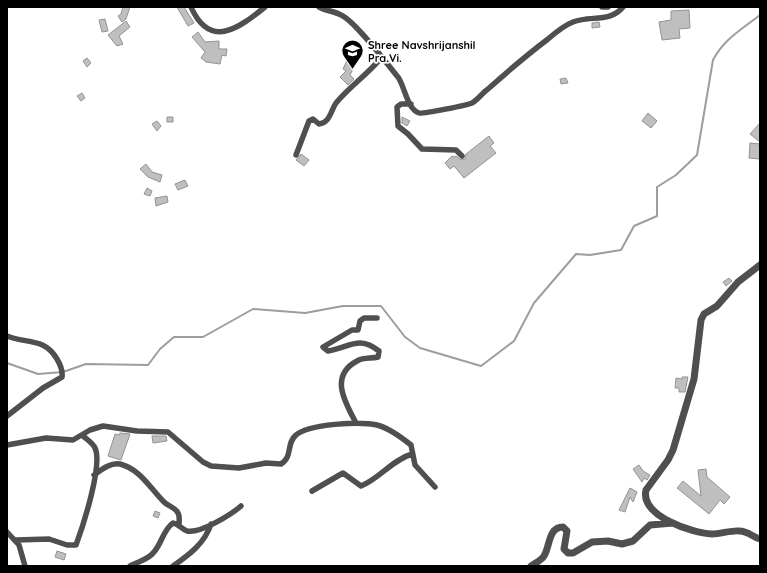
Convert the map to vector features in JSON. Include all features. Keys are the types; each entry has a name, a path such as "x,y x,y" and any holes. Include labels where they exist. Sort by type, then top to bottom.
{"street":[{"path":"191,7 202,23 219,33 231,31 265,7"},
{"path":"318,7 342,15 361,33 399,79 414,110 420,113 428,113 471,104 513,66 572,22 589,18 603,18 610,16 619,12 623,7"},
{"path":"602,7 608,7"},
{"path":"296,155 309,121 313,119 319,124 325,121 331,114 336,103 381,58"},
{"path":"411,104 401,104 397,107 396,123 401,130 408,134 422,149 456,150 462,156"},
{"path":"760,265 738,282 716,306 704,314 701,320 694,379 673,450 668,460 646,490 645,494 650,507 673,523 688,530 711,534 740,531 760,539"},
{"path":"356,423 343,394 340,381 342,374 357,361 378,357 379,351 364,342 355,343 328,351 323,347 352,330 358,330 360,321 364,318 377,318"},
{"path":"7,336 45,345 53,353 62,372 62,377 60,379 35,393 19,408 7,416"},
{"path":"7,445 46,438 73,440 90,430 103,426 137,431 168,432 211,466 239,468 266,463 281,464 285,462 288,457 291,440 298,434 317,427 356,423 377,425 389,430 410,445 415,466 435,487"},
{"path":"16,540 49,538 67,545 76,545 93,493 97,456 96,448 82,435"},
{"path":"312,491 343,473 361,486 370,482 396,460 412,454"},
{"path":"94,475 107,466 119,464 133,471 147,480 165,503 175,509 179,514 179,525"},
{"path":"130,566 149,557 158,546 171,524 173,523 179,525 185,530 196,531 235,512 241,506"},
{"path":"531,566 544,556 553,532 563,527 567,531 564,549 568,553 573,553 592,542 608,541 620,544 633,541 650,525 673,523"},
{"path":"173,566 193,552 208,532 211,524"},
{"path":"7,532 16,540 22,552 25,566"}],"building":[{"path":"123,7 130,7 126,19 122,22 118,16 121,14"},
{"path":"177,7 184,7 194,23 188,26"},
{"path":"689,10 690,28 679,29 680,38 662,40 659,22 671,20 671,11"},
{"path":"105,19 108,31 102,32 99,20"},
{"path":"126,21 130,27 119,36 123,44 117,46 108,35"},
{"path":"599,22 600,27 592,28 592,23"},
{"path":"198,32 205,42 219,41 219,49 227,49 226,56 222,55 220,64 206,62 201,58 205,52 192,37"},
{"path":"352,49 361,53 350,75 354,79 348,85 340,77 346,71 343,69"},
{"path":"87,58 91,63 87,67 83,61"},
{"path":"566,78 568,83 561,84 560,79"},
{"path":"82,93 85,98 81,101 77,96"},
{"path":"648,113 657,121 651,128 642,121"},
{"path":"167,117 173,117 173,122 167,122"},
{"path":"402,117 410,121 407,126 402,123"},
{"path":"157,121 161,126 157,131 152,124"},
{"path":"760,123 760,142 750,134"},
{"path":"489,136 494,143 490,146 496,153 464,178 454,166 450,169 445,163 452,156 456,156 461,160 465,159 466,154"},
{"path":"750,143 760,144 760,159 749,158"},
{"path":"301,154 309,160 304,166 296,160"},
{"path":"146,164 152,172 162,175 160,182 148,177 140,169"},
{"path":"185,180 188,186 178,190 175,184"},
{"path":"147,188 152,191 150,196 144,194"},
{"path":"167,196 168,202 156,206 155,198"},
{"path":"729,278 732,281 726,286 723,282"},
{"path":"682,377 688,377 685,392 679,392 679,388 675,388 676,378 682,379"},
{"path":"120,433 130,434 121,460 108,456 115,434 119,435"},
{"path":"152,436 166,436 167,441 153,443"},
{"path":"639,465 643,471 650,475 647,480 644,478 642,482 633,469"},
{"path":"706,469 707,477 730,497 724,504 720,500 709,514 677,488 683,481 701,496 698,470"},
{"path":"630,488 637,492 633,502 630,497 625,512 619,510"},
{"path":"155,511 160,513 158,518 153,516"},
{"path":"57,551 66,554 64,560 55,557"}],"waterway":[{"path":"7,363 38,374 63,372 86,364 148,365 160,349 174,337 203,337 253,309 305,313 343,306 381,306 405,337 420,348 481,366 514,341 534,303 576,254 590,255 621,250 634,226 657,216 657,187 676,175 697,155 713,60 728,40 760,15"}],"place":[{"name":"Shree Navshrijanshil Pra.Vi.","path":"352,70"}]}
